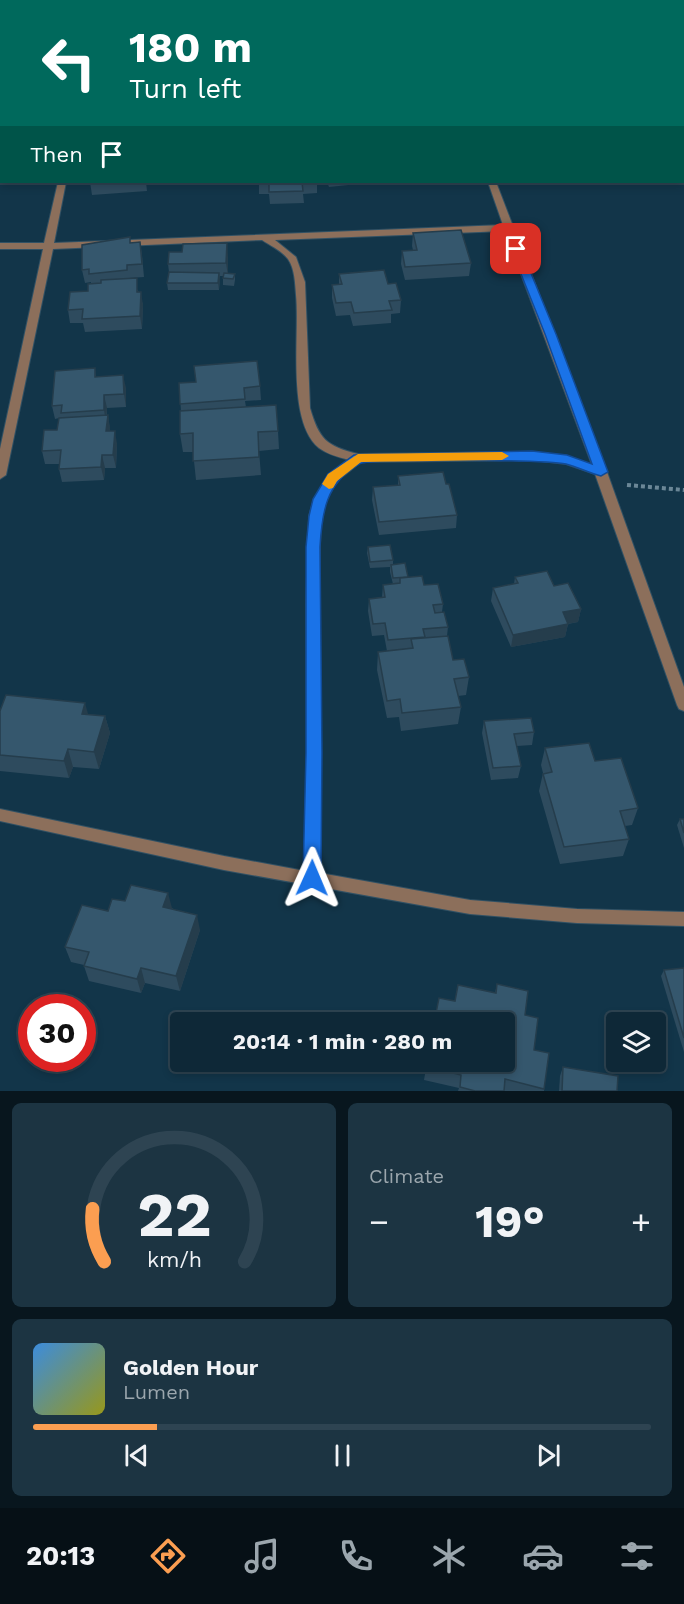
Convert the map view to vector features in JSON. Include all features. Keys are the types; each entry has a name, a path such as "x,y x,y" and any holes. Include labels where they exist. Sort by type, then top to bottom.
{"street":[{"path":"0,476 62,183"},
{"path":"492,183 551,334 684,705"},
{"path":"0,246 508,228"},
{"path":"263,237 289,254 295,262 300,285 303,393 308,424 320,443 335,452 358,458 532,456 567,460 603,478"},
{"path":"0,411 13,413"},
{"path":"312,878 314,753 312,604 315,516 320,499 333,478 358,458"},
{"path":"0,815 203,858 470,907 577,916 684,919"}],"path":[{"path":"603,478 684,490"}],"building":[{"path":"269,183 302,183 303,191 269,192"},
{"path":"461,230 471,263 405,267 402,251 417,250 413,233"},
{"path":"130,237 130,243 140,242 142,264 127,265 127,270 89,274 89,269 82,270 82,245"},
{"path":"227,243 226,263 168,264 169,252 182,252 183,244"},
{"path":"384,270 388,284 396,283 401,300 389,301 392,310 354,313 351,302 336,303 332,285 342,284 339,274"},
{"path":"169,272 219,273 218,283 167,283"},
{"path":"224,273 235,274 233,279 223,278"},
{"path":"137,278 137,292 141,292 140,316 82,319 83,309 68,310 70,292 88,291 88,284 101,283 101,280"},
{"path":"257,361 260,386 244,388 245,399 180,404 179,383 196,382 194,366"},
{"path":"95,368 95,377 123,375 124,394 104,395 104,410 61,413 62,405 52,406 55,371"},
{"path":"276,405 278,431 258,432 259,457 193,461 193,433 180,434 180,411"},
{"path":"108,415 106,431 115,431 113,455 102,455 101,467 59,469 61,450 42,451 44,430 57,430 59,418"},
{"path":"443,472 446,484 449,484 457,515 379,522 373,487 400,485 398,476"},
{"path":"390,545 393,560 370,562 368,547"},
{"path":"405,563 408,577 393,578 391,565"},
{"path":"547,571 554,586 568,583 581,609 563,612 568,624 513,635 493,588 518,583 515,577"},
{"path":"422,576 424,585 438,584 443,604 433,605 435,613 444,612 448,627 423,629 425,637 388,640 385,623 373,624 369,599 385,597 383,585 400,583 400,578"},
{"path":"448,636 453,660 464,659 469,677 454,679 461,707 402,713 400,699 387,701 378,652 413,648 411,639"},
{"path":"6,695 85,703 82,714 105,716 94,752 68,749 64,761 0,755 0,711"},
{"path":"531,718 534,732 514,734 521,766 493,768 484,721"},
{"path":"589,743 595,761 621,758 638,808 620,811 629,839 564,847 543,774 552,772 545,748"},
{"path":"680,819 684,819 684,833"},
{"path":"131,885 168,893 163,907 197,915 176,976 141,968 137,979 84,966 89,952 65,947 82,905 108,911 112,899 125,901"},
{"path":"684,968 684,1038 664,970"},
{"path":"497,984 528,991 525,1015 538,1018 534,1050 549,1053 544,1089 505,1079 504,1091 475,1091 460,1087 461,1075 449,1072 515,1072 515,1012 436,1012 439,998 455,1001 458,985 496,993"},
{"path":"563,1067 618,1076 617,1091 562,1091"}],"slow traffic":[{"path":"329,484 358,458 502,456"}],"route":[{"path":"312,878 313,547 315,516 320,499 333,478 358,458 551,457 580,463 601,472 551,334 516,249"}]}
